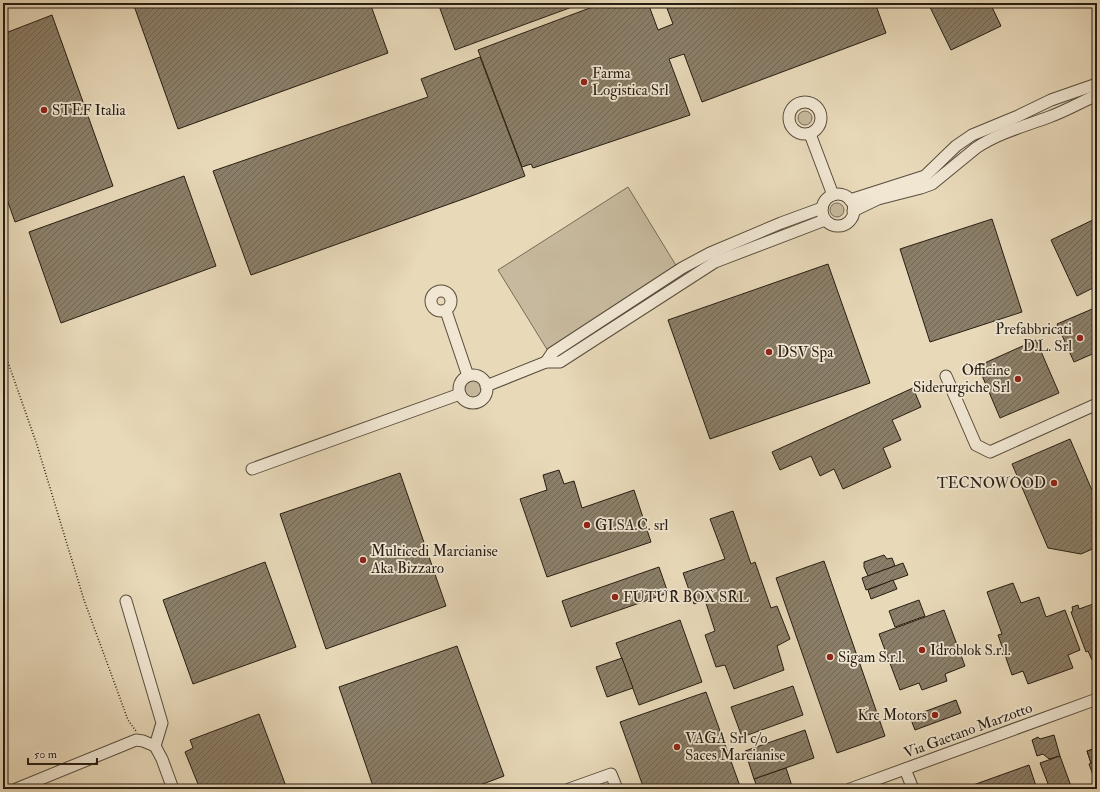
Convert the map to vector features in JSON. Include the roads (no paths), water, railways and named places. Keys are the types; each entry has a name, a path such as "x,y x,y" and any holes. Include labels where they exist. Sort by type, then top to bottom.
{"street":[{"path":"850,200 925,176 956,146 972,135 1018,116 1051,100 1097,84"},
{"path":"853,211 878,199 932,184 983,143 1022,126 1051,116 1097,95"},
{"path":"810,134 833,195"},
{"path":"833,195 842,195 850,200 853,211 849,221 840,226 834,226 825,220 822,213 822,208 825,200 833,195"},
{"path":"546,362 552,353 682,268 710,253 781,223 822,208"},
{"path":"486,386 546,362 560,362 715,262 825,220"},
{"path":"446,311 468,376"},
{"path":"468,376 480,378 484,381 486,386 485,395 479,402 469,403 462,398 460,394 459,386 464,378 468,376"},
{"path":"946,376 976,445 990,452 1097,404"},
{"path":"252,469 460,394"},
{"path":"126,602 162,723 154,746"},
{"name":"Via Gaetano Marzotto","path":"850,789 1097,698"},
{"path":"16,789 136,740 143,741 154,746 162,758 173,789"},
{"path":"906,769 913,789"},
{"path":"569,789 611,774 616,789"}],"place":[{"name":"Farma Logistica Srl","path":"584,82"},
{"name":"STEF Italia","path":"44,110"},
{"name":"Prefabbricati D.L. Srl","path":"1080,338"},
{"name":"DSV Spa","path":"769,352"},
{"name":"Officine Siderurgiche Srl","path":"1018,379"},
{"name":"TECNOWOOD","path":"1054,483"},
{"name":"GI.SA.C. srl","path":"587,525"},
{"name":"Multicedi Marcianise Aka Bizzaro","path":"363,560"},
{"name":"FUTUR BOX SRL","path":"615,597"},
{"name":"Idroblok S.r.l.","path":"922,650"},
{"name":"Sigam S.r.l.","path":"830,657"},
{"name":"Krc Motors","path":"935,715"},
{"name":"VAGA Srl c/o Saces Marcianise","path":"677,747"}]}
